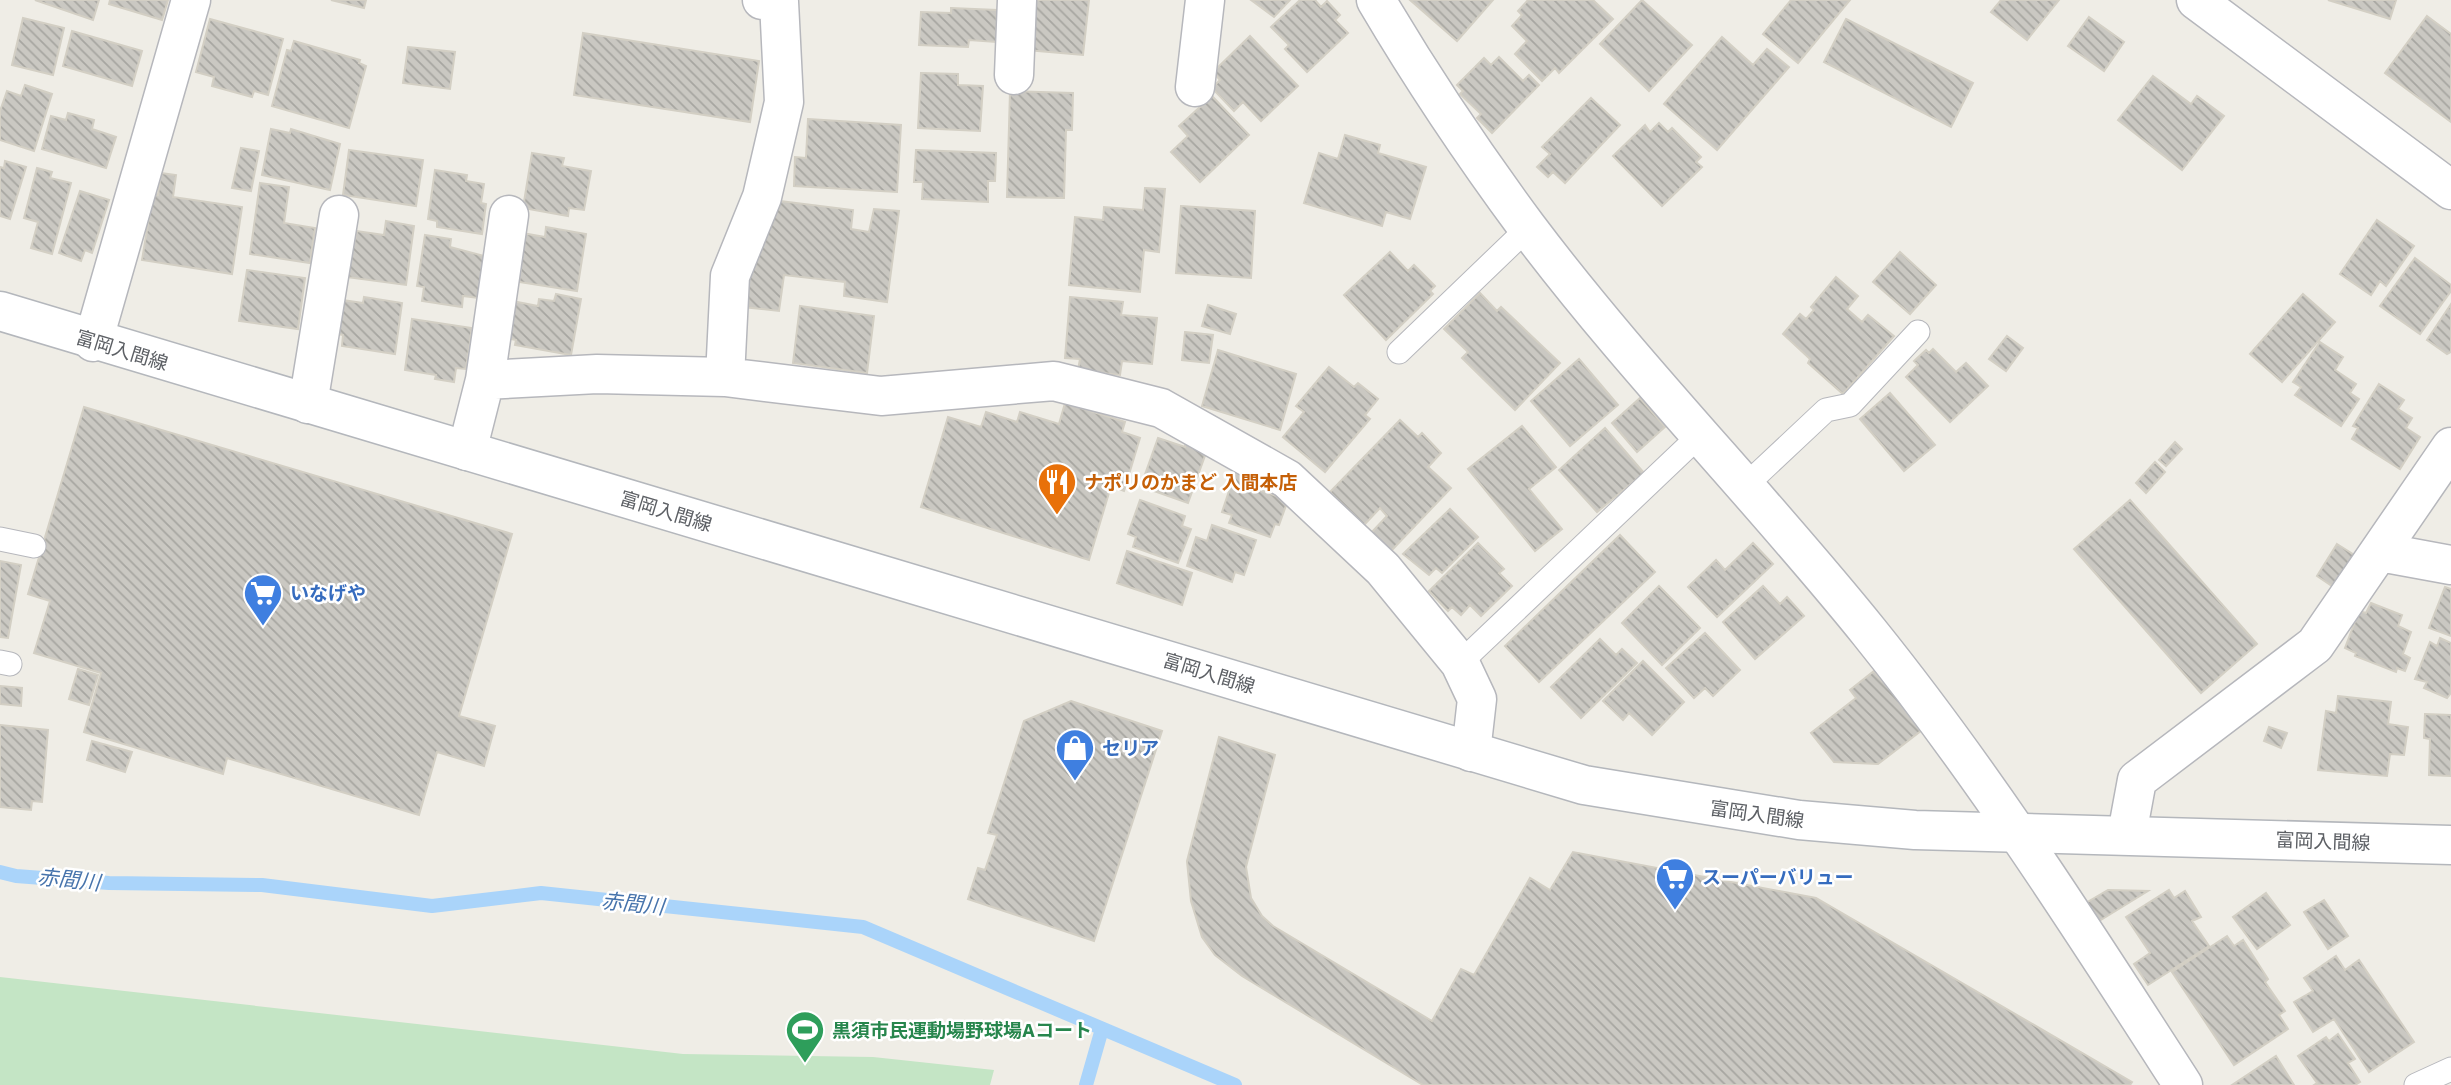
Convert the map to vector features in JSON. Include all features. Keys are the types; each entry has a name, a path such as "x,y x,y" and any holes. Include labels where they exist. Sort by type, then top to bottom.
{"street":[{"path":"93,342 191,0"},
{"path":"725,377 730,276 762,197 785,102 779,2 762,0"},
{"path":"1014,75 1017,0"},
{"path":"1195,87 1205,0"},
{"path":"1376,0 1482,166 1528,228 1869,632 1983,780 2183,1085"},
{"path":"2196,0 2451,191"},
{"path":"308,404 339,215"},
{"path":"467,451 485,380 509,215"},
{"name":"富岡入間線","path":"0,312 93,342 1584,785 1681,803 1799,820 1915,830 2451,845"},
{"path":"485,380 597,374 725,377 881,396 1054,381 1161,408 1287,479 1383,569 1460,663 1477,699 1471,752"},
{"path":"2127,834 2137,779 2315,645 2451,447"},
{"path":"2380,552 2451,565"}],"lane":[{"path":"1399,352 1528,228"},
{"path":"1745,486 1826,410 1850,405 1918,332"},
{"path":"1460,663 1701,434"},
{"path":"0,540 34,546"},
{"path":"2416,1085 2451,1069"}],"green space":[{"path":"0,977 683,1054 873,1057 994,1070 990,1085 0,1085"}],"building":[{"path":"35,0 99,0 93,20"},
{"path":"110,0 168,0 162,20 109,4"},
{"path":"331,0 366,0 364,8"},
{"path":"1032,0 1089,0 1083,55 1027,50"},
{"path":"1251,0 1290,0 1274,17"},
{"path":"1300,0 1315,0 1321,7 1327,1 1340,15 1335,20 1348,33 1307,72 1285,49 1289,45 1271,27"},
{"path":"1410,0 1493,0 1457,41"},
{"path":"1528,0 1593,0 1613,19 1559,73 1555,68 1542,81 1515,54 1527,41 1512,26 1522,15 1518,11"},
{"path":"1642,0 1692,45 1649,91 1600,44"},
{"path":"1791,0 1850,0 1798,63 1763,34"},
{"path":"2001,0 2059,0 2027,40 1991,12"},
{"path":"2328,0 2396,0 2390,19"},
{"path":"951,8 997,10 996,42 969,40 968,47 919,45 921,12 951,13"},
{"path":"2427,16 2451,34 2451,122 2385,73"},
{"path":"2089,17 2124,42 2104,71 2068,46"},
{"path":"23,18 64,28 53,75 12,65"},
{"path":"210,19 283,39 268,95 254,91 252,97 212,86 214,77 196,72"},
{"path":"1846,19 1973,83 1951,127 1824,62"},
{"path":"72,31 142,51 132,86 63,66"},
{"path":"583,33 759,61 750,122 574,95"},
{"path":"1250,36 1298,86 1261,121 1243,102 1234,111 1212,88 1220,80 1213,72"},
{"path":"1722,37 1753,65 1767,49 1789,67 1717,150 1664,104"},
{"path":"294,41 360,60 359,63 366,66 349,128 272,106 287,50 291,51"},
{"path":"408,47 455,52 450,89 403,83"},
{"path":"1499,57 1523,81 1529,75 1539,85 1492,133 1477,118 1481,114 1460,94 1463,91 1457,85 1484,58 1491,65"},
{"path":"921,73 958,74 958,85 983,86 980,131 918,128"},
{"path":"2153,76 2191,104 2197,96 2224,116 2182,170 2118,120"},
{"path":"25,85 52,94 34,151 0,140 0,111 7,91 21,96"},
{"path":"1010,91 1073,93 1072,130 1066,130 1064,198 1007,197"},
{"path":"1212,96 1249,135 1200,182 1171,152 1188,136 1179,126"},
{"path":"1591,98 1620,125 1565,183 1553,172 1548,177 1537,167 1550,154 1542,147"},
{"path":"68,113 94,120 92,129 116,137 106,168 42,149 51,116 66,120"},
{"path":"808,119 901,125 897,192 794,186 795,157 806,158"},
{"path":"1659,123 1668,132 1672,128 1701,157 1696,162 1702,167 1662,206 1613,156 1645,125 1650,132"},
{"path":"271,129 290,133 291,129 340,144 330,190 262,175"},
{"path":"1345,135 1380,145 1378,153 1426,167 1410,219 1386,212 1382,226 1304,203 1319,153 1338,159"},
{"path":"241,148 259,151 251,191 232,188"},
{"path":"349,150 423,160 416,206 343,195"},
{"path":"916,150 996,153 995,181 988,181 988,202 922,199 923,182 914,182"},
{"path":"532,153 564,158 562,166 591,171 584,210 569,208 568,216 523,208"},
{"path":"5,161 26,167 10,219 0,216 0,167 4,168"},
{"path":"37,168 52,172 50,178 71,183 52,254 31,248 38,222 24,218"},
{"path":"435,170 467,175 466,181 484,184 481,203 486,204 482,234 437,227 437,221 428,219"},
{"path":"161,173 176,175 173,197 242,207 232,274 142,260 153,194 158,195"},
{"path":"260,183 289,187 284,223 315,228 310,263 250,254"},
{"path":"1145,188 1165,189 1159,252 1144,250 1140,292 1069,285 1075,217 1103,220 1104,207 1143,210"},
{"path":"80,191 109,200 92,253 85,250 81,261 59,253"},
{"path":"772,200 853,210 851,229 869,232 874,209 899,211 887,302 844,296 845,282 784,275 779,311 743,307 747,268"},
{"path":"1181,206 1255,211 1251,278 1176,273"},
{"path":"2377,220 2414,246 2386,286 2380,281 2371,295 2340,274"},
{"path":"386,221 414,226 406,285 346,277 357,231 384,235"},
{"path":"546,227 586,234 577,291 519,282 521,270 516,268 522,233 545,237"},
{"path":"425,235 451,239 450,247 484,256 478,298 463,296 462,307 422,301 424,287 417,286"},
{"path":"1390,252 1408,271 1414,265 1435,286 1430,291 1433,294 1386,340 1344,295"},
{"path":"1900,252 1936,285 1910,314 1873,282"},
{"path":"2415,258 2451,285 2451,291 2420,334 2380,306"},
{"path":"247,270 305,278 298,329 239,321"},
{"path":"1836,277 1858,296 1847,309 1862,322 1868,315 1894,336 1843,394 1808,363 1810,359 1783,334 1800,314 1806,319 1814,310 1811,307"},
{"path":"1480,293 1497,311 1501,307 1560,363 1515,410 1462,358 1468,352 1444,329"},
{"path":"556,294 581,299 571,355 515,345 516,340 506,338 512,301 538,306 539,299 554,301"},
{"path":"2303,294 2335,322 2282,382 2250,354"},
{"path":"364,297 402,303 395,354 342,346 343,335 337,334 342,300 363,303"},
{"path":"1070,297 1123,302 1121,315 1157,318 1152,364 1122,361 1120,375 1078,370 1080,359 1065,358"},
{"path":"2451,304 2451,352 2447,354 2427,340"},
{"path":"1208,305 1236,314 1230,334 1202,326"},
{"path":"800,306 874,316 867,373 793,363"},
{"path":"412,319 472,328 466,369 456,368 454,382 435,379 436,375 405,370"},
{"path":"1185,332 1213,335 1209,363 1182,360"},
{"path":"2007,336 2023,348 2006,371 1989,359"},
{"path":"2320,342 2343,357 2335,370 2356,384 2350,393 2359,399 2341,426 2295,395 2301,387 2293,382"},
{"path":"1933,349 1956,372 1966,363 1988,386 1950,422 1906,377 1918,365 1914,361 1926,350 1929,353"},
{"path":"1218,350 1296,374 1280,430 1202,406"},
{"path":"1579,359 1618,405 1570,446 1531,401"},
{"path":"1329,367 1354,387 1358,383 1378,399 1365,415 1370,419 1325,472 1283,437 1304,412 1296,406"},
{"path":"2379,384 2404,400 2398,409 2412,418 2406,428 2420,437 2400,469 2352,439 2358,428 2353,426"},
{"path":"1890,393 1935,445 1904,471 1860,419"},
{"path":"1640,398 1665,427 1637,452 1612,423"},
{"path":"1065,403 1125,422 1122,432 1140,438 1124,491 1111,486 1089,560 921,507 948,417 981,427 986,412 1017,422 1020,412 1059,424"},
{"name":"いなげや","path":"84,407 512,534 459,716 495,726 484,766 437,752 419,815 227,758 223,774 84,732 101,673 34,653 50,601 28,594"},
{"path":"1400,420 1418,437 1422,433 1441,453 1428,467 1451,488 1391,551 1371,533 1387,516 1380,508 1364,525 1330,492"},
{"path":"1522,426 1556,467 1529,489 1562,529 1535,551 1468,469"},
{"path":"1605,428 1644,473 1597,512 1559,470"},
{"path":"1158,438 1185,447 1186,442 1207,450 1188,503 1151,490 1153,487 1142,483"},
{"path":"2175,442 2182,449 2166,466 2159,460"},
{"path":"2155,462 2165,472 2146,493 2136,483"},
{"path":"1235,473 1262,483 1260,490 1288,500 1279,525 1275,524 1270,537 1229,523 1232,515 1222,512"},
{"path":"1140,500 1185,516 1182,526 1191,529 1178,563 1133,547 1136,537 1128,534"},
{"path":"2130,500 2257,644 2201,693 2074,549"},
{"path":"1450,509 1478,537 1442,573 1436,568 1429,575 1403,554"},
{"path":"1212,525 1256,540 1244,575 1235,572 1232,582 1187,566 1196,537 1207,541"},
{"path":"1620,535 1655,572 1539,682 1505,646"},
{"path":"1478,543 1504,569 1499,573 1512,586 1481,616 1470,605 1461,615 1452,607 1448,611 1429,591"},
{"path":"1753,543 1773,564 1717,617 1688,587 1716,560 1725,570"},
{"path":"2337,544 2356,556 2335,588 2317,576"},
{"path":"1127,551 1192,573 1182,605 1117,583"},
{"path":"0,561 21,565 8,638 0,637"},
{"path":"1659,586 1700,628 1662,665 1622,623"},
{"path":"1763,586 1780,604 1787,597 1804,616 1755,659 1723,622"},
{"path":"2445,587 2451,589 2451,636 2429,628"},
{"path":"2371,603 2402,615 2398,626 2411,632 2403,654 2410,658 2405,671 2397,668 2396,672 2355,656 2356,653 2345,648 2359,611 2366,613"},
{"path":"1705,633 1740,670 1713,696 1705,688 1694,698 1666,668"},
{"path":"2440,638 2451,643 2451,693 2447,698 2424,688 2427,682 2415,679 2430,642 2437,646"},
{"path":"1600,639 1616,655 1622,649 1637,663 1581,718 1551,687"},
{"path":"1643,661 1684,702 1652,735 1629,713 1623,720 1603,701"},
{"path":"78,669 98,675 89,705 69,699"},
{"path":"1874,671 1882,681 1888,677 1926,727 1878,764 1834,762 1811,733 1856,698 1850,690"},
{"path":"0,686 22,688 21,706 0,704"},
{"path":"2338,696 2391,702 2388,724 2408,727 2404,755 2390,754 2387,776 2318,770 2326,711 2336,713"},
{"name":"セリア","path":"1071,701 1162,731 1094,941 968,899 978,868 985,870 997,835 988,833 1024,721"},
{"path":"2425,714 2451,715 2451,776 2429,775 2430,739 2424,738"},
{"path":"0,725 48,730 42,802 32,801 31,810 0,807"},
{"path":"2269,727 2287,733 2281,748 2264,741"},
{"name":"スーパーバリュー","path":"1219,737 1275,755 1246,867 1251,898 1262,916 1273,926 1432,1021 1461,969 1474,975 1530,878 1550,890 1573,852 1816,898 2132,1082 2130,1085 1423,1085 1242,976 1215,955 1202,937 1191,901 1187,861"},
{"path":"92,741 132,752 125,772 87,760"},
{"path":"2108,890 2148,891 2096,923 2084,904"},
{"path":"2169,890 2174,898 2185,891 2201,917 2192,921 2209,946 2148,985 2134,964 2150,953 2126,917"},
{"path":"2266,893 2290,925 2257,949 2233,917"},
{"path":"2324,900 2348,936 2328,949 2304,912"},
{"path":"2227,936 2234,946 2243,940 2268,979 2265,982 2285,1011 2279,1015 2288,1029 2234,1065 2172,972"},
{"path":"2336,956 2345,970 2359,960 2414,1042 2369,1072 2334,1019 2313,1032 2294,1002 2313,991 2304,978"},
{"path":"2338,1034 2355,1059 2348,1063 2360,1082 2355,1085 2314,1085 2317,1083 2298,1056 2326,1037 2329,1041"},
{"path":"2276,1056 2294,1085 2232,1085"}],"waterway":[{"name":"赤間川","path":"0,872 16,876 109,883 262,885 432,906 541,893 863,927 1235,1085"},
{"path":"1086,1085 1102,1029"}],"place":[{"name":"ナポリのかまど 入間本店","path":"1057,516"},
{"name":"いなげや","path":"263,627"},
{"name":"セリア","path":"1075,782"},
{"name":"スーパーバリュー","path":"1675,911"},
{"name":"黒須市民運動場野球場Aコート","path":"805,1064"}]}
